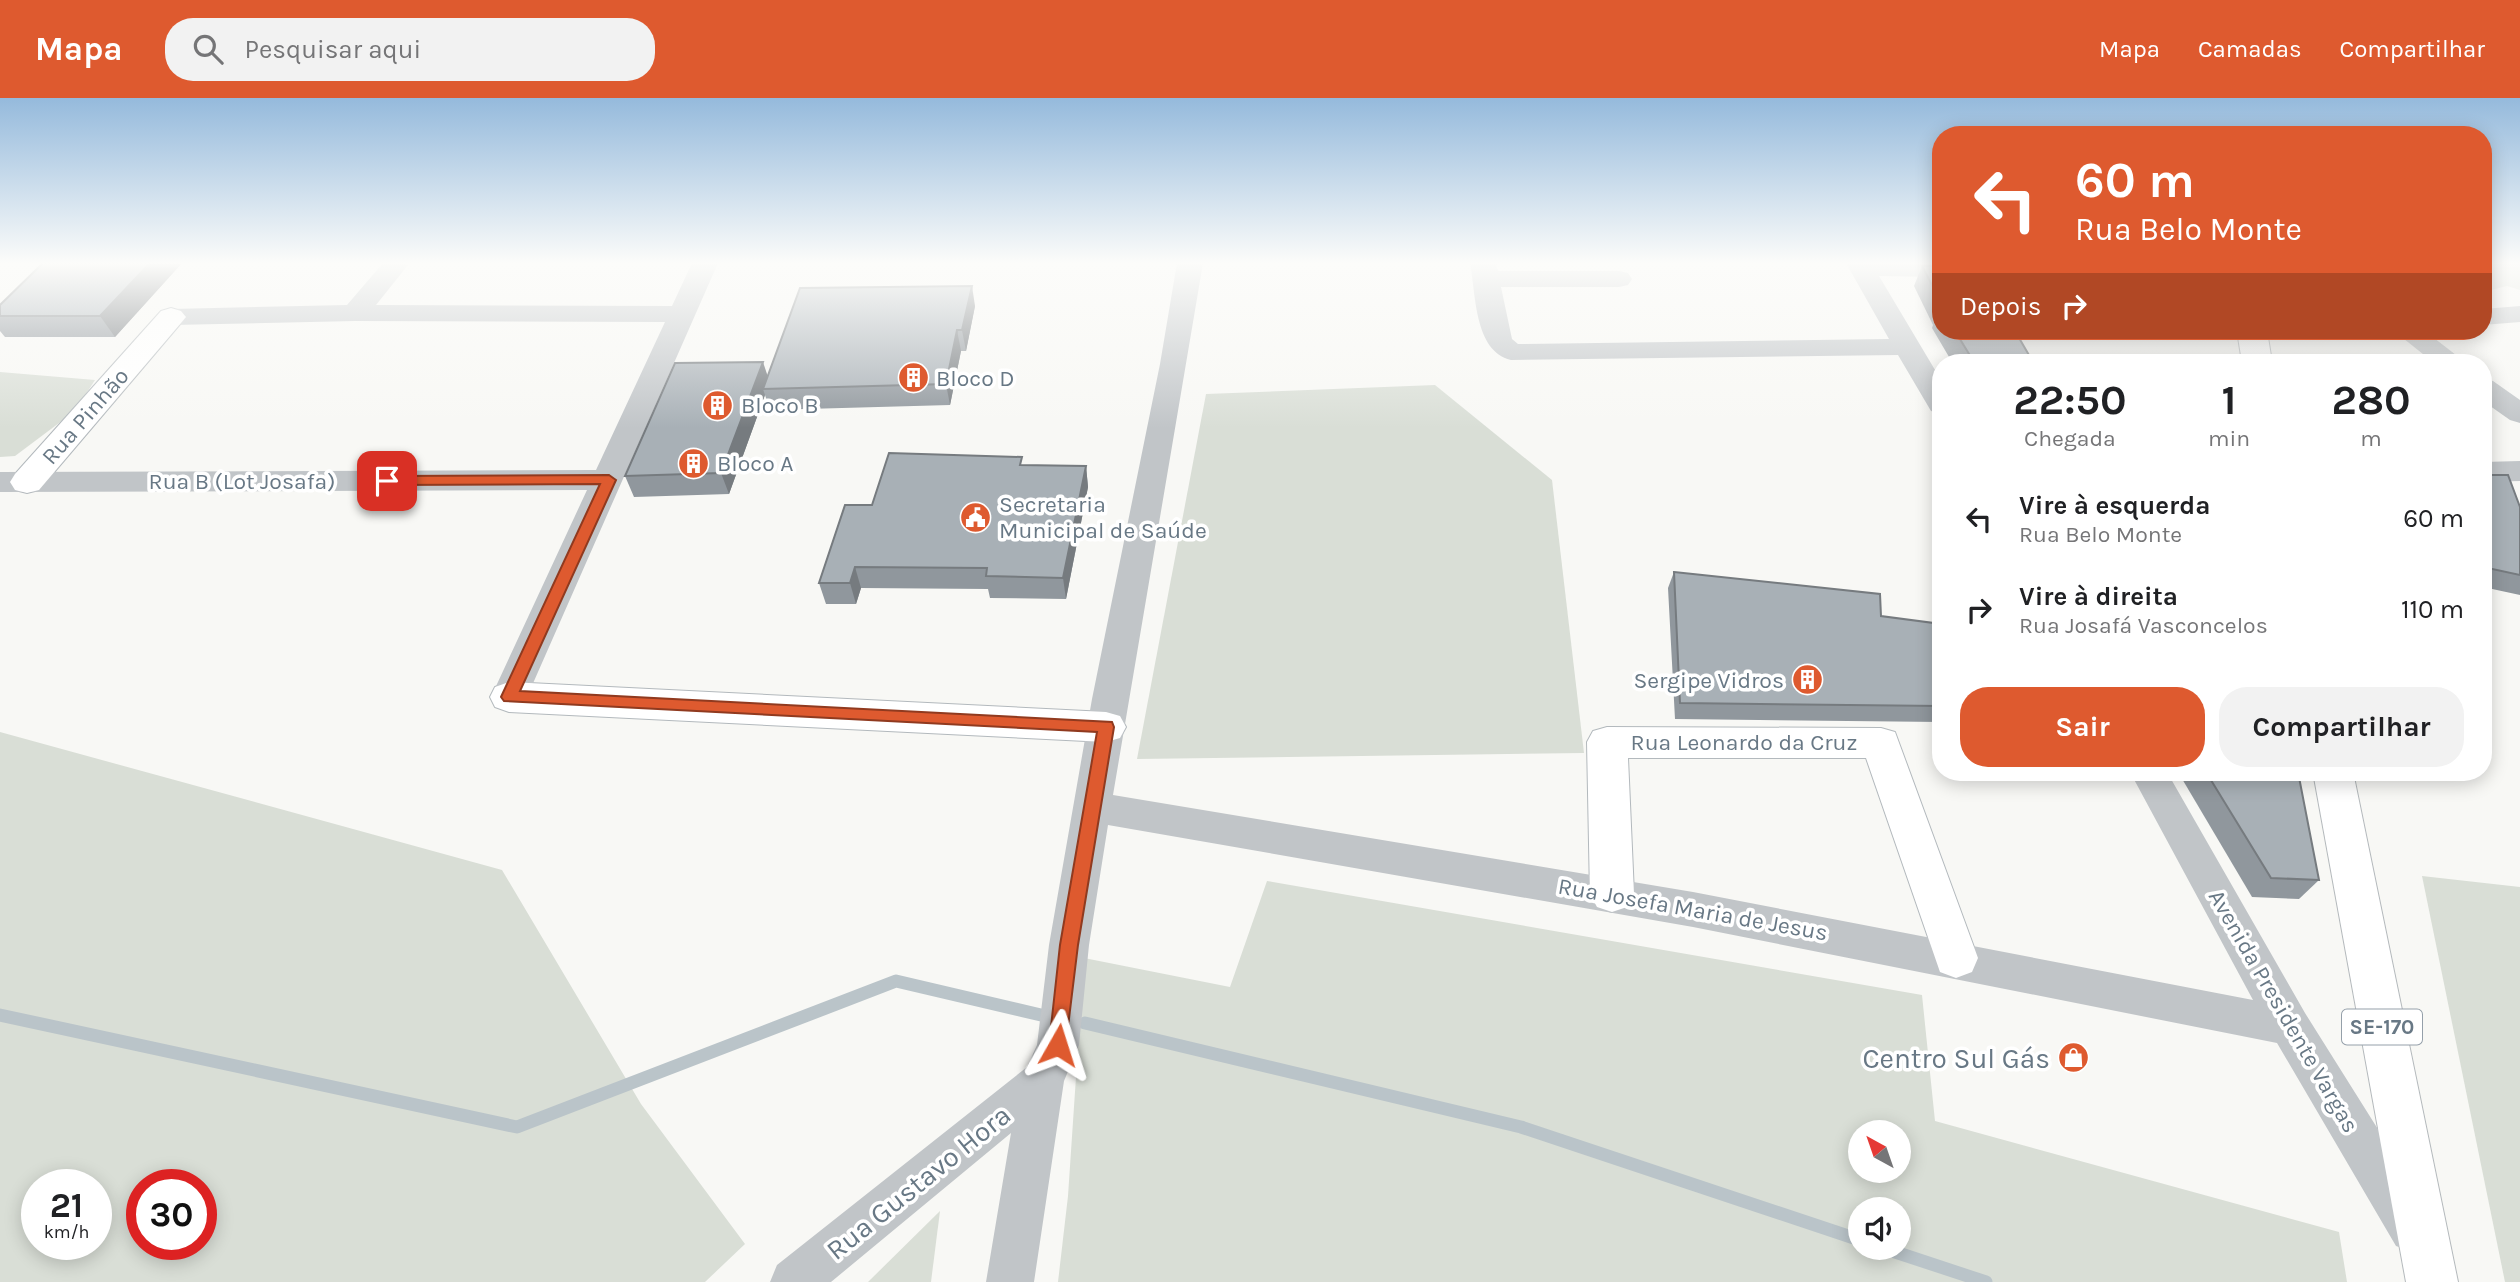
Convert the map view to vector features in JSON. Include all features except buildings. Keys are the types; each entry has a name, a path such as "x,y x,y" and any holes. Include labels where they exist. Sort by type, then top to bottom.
{"street":[{"name":"Rua Pinhão","path":"14,482 170,318"},
{"path":"679,318 609,480 509,697 1106,727"},
{"path":"1010,1282 1042,1082 1058,1045 1069,945 1181,318"},
{"path":"1494,318 1499,342 1507,351 1518,354 1908,346"},
{"path":"1892,318 1932,389"},
{"path":"2420,340 2440,354"},
{"path":"2492,394 2520,414"},
{"path":"2492,472 2520,471"},
{"name":"Rua B (Lot Josafa)","path":"14,482 609,480"},
{"name":"Rua Leonardo da Cruz","path":"1612,894 1607,742 1881,743 1956,958"},
{"name":"Avenida Presidente Vargas","path":"2153,781 2290,1027 2428,1265"},
{"name":"SE-170","path":"2335,781 2428,1265"},
{"name":"Rua Josefa Maria de Jesus","path":"1093,807 1612,894 1956,958 2290,1027"},
{"name":"Rua Gustavo Hora","path":"794,1282 1042,1082"}],"shaded area":[{"path":"0,372 95,380 75,411 15,456 0,457"},
{"path":"1435,385 1552,480 1584,753 1137,759 1206,394"},
{"path":"0,732 502,870 641,1104 745,1244 705,1282 0,1282"},
{"path":"2422,876 2520,887 2520,1282 2505,1282"},
{"path":"1267,881 1922,995 1935,1121 2339,1232 2347,1282 1058,1282 1068,1196 1084,958 1230,987"},
{"path":"940,1211 931,1282 868,1282"}],"waterway":[{"path":"0,1015 517,1127 896,981 1041,1015"},
{"path":"1085,1023 1521,1127 1848,1236"},
{"path":"1911,1257 1986,1282"}],"place":[{"name":"Bloco D","path":"913,378"},
{"name":"Bloco B","path":"718,405"},
{"name":"Bloco A","path":"694,463"},
{"name":"Secretaria Municipal de Saúde","path":"976,517"},
{"name":"Sergipe Vidros","path":"1807,680"},
{"name":"Centro Sul Gás","path":"2073,1058"}],"route":[{"path":"387,481 609,480 509,697 1106,727 1069,945 1058,1045"}]}
